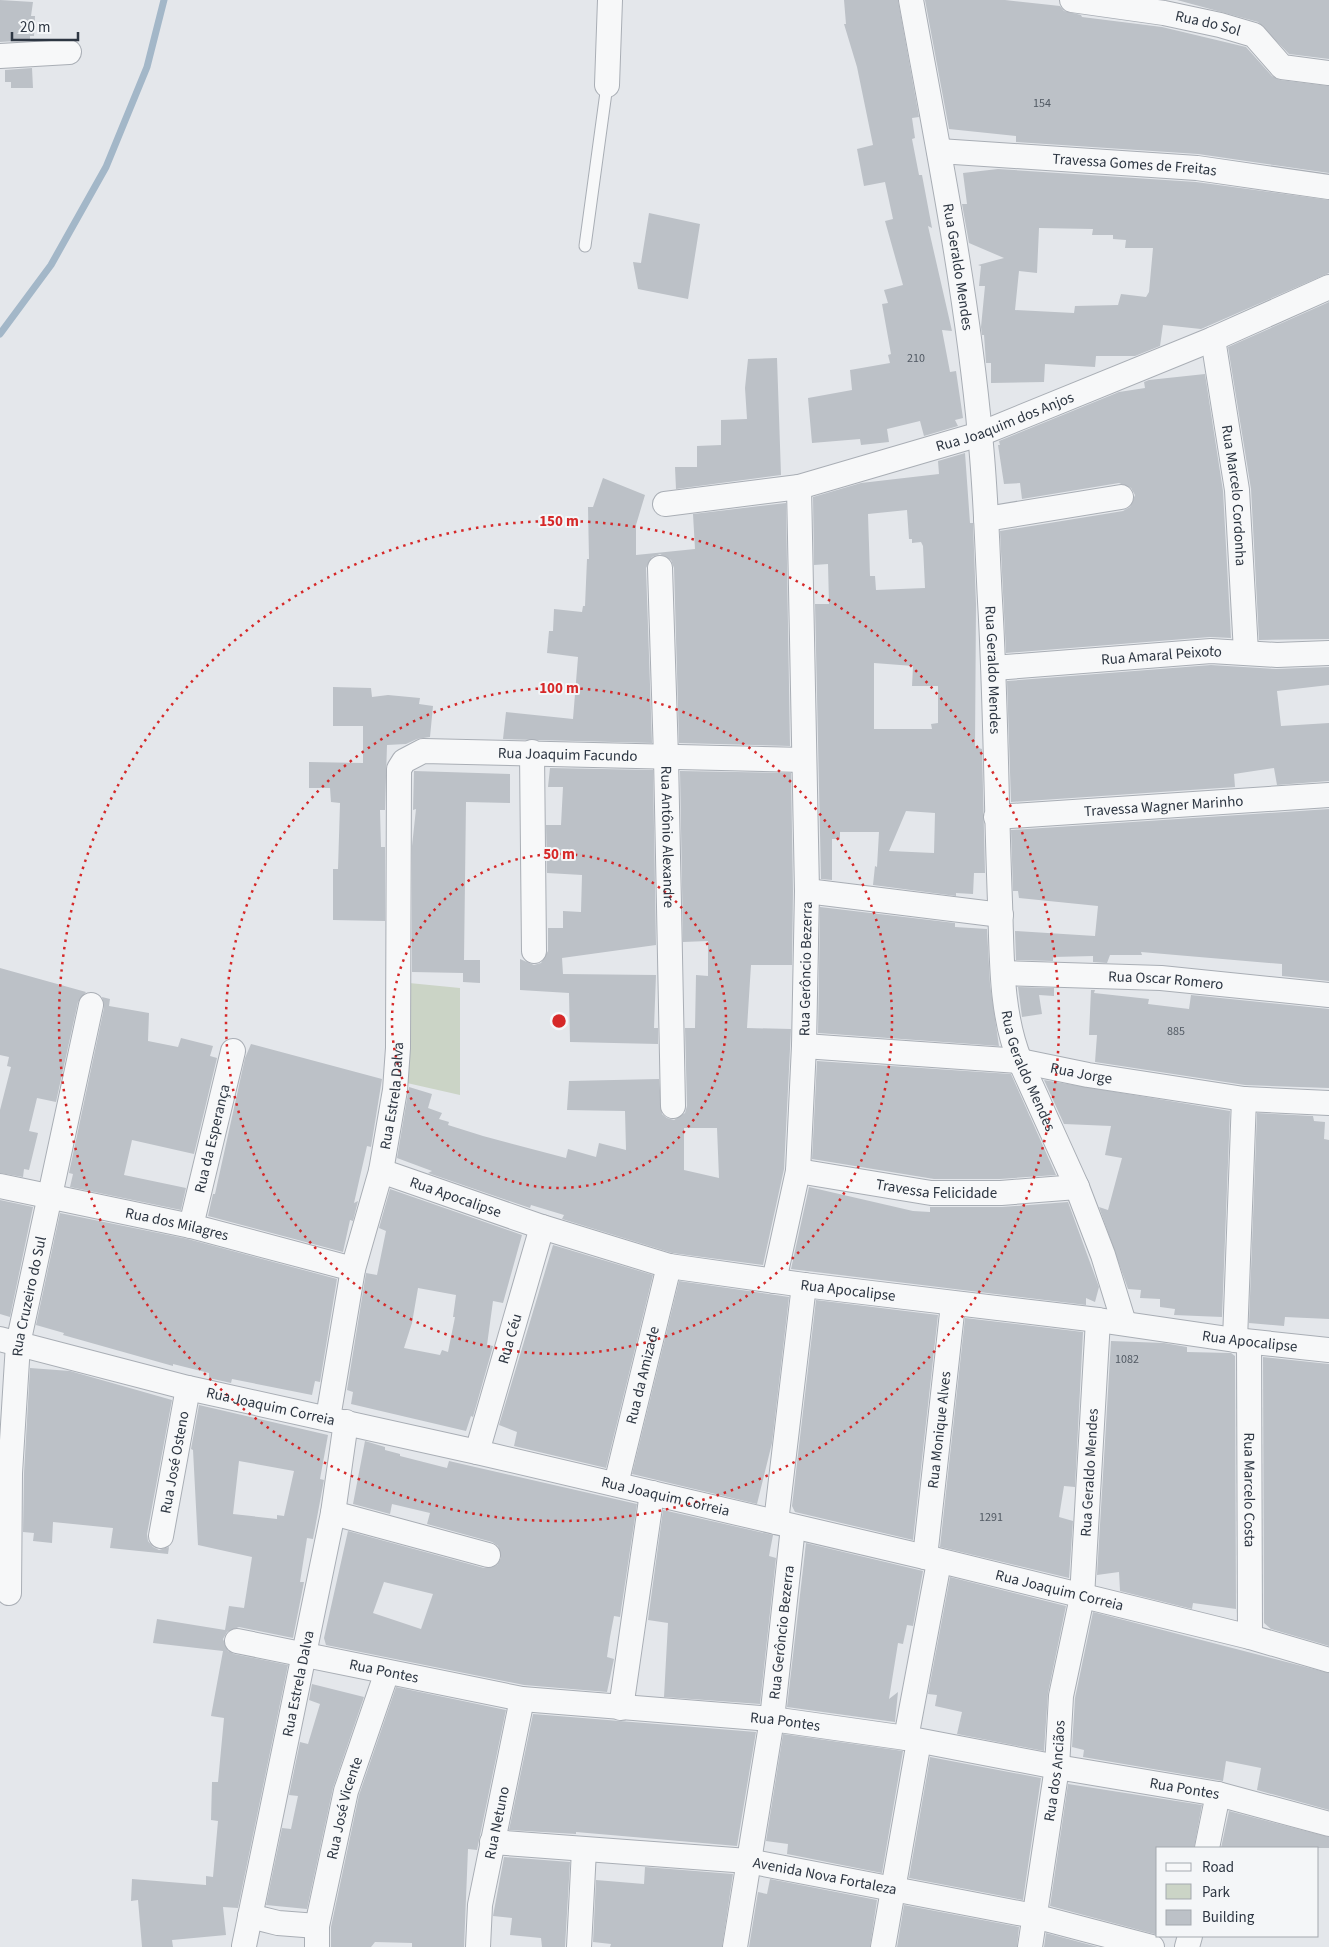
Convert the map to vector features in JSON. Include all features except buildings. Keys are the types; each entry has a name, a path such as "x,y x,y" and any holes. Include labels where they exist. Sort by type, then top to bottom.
{"street":[{"path":"607,85 610,0"},
{"name":"Rua Geraldo Mendes","path":"911,0 939,151 980,434 994,668 996,816 1004,973 1012,1042 1077,1187 1104,1255 1124,1324"},
{"name":"Rua do Sol","path":"1072,0 1164,13 1220,25 1254,35 1282,66 1329,73"},
{"path":"0,56 69,52"},
{"name":"Travessa Gomes de Freitas","path":"939,151 1197,168 1329,188"},
{"name":"Rua Joaquim dos Anjos","path":"665,504 799,487 980,434 1214,339 1329,287"},
{"name":"Rua Marcelo Cordonha","path":"1214,339 1237,490 1246,652"},
{"path":"799,487 807,892 1001,915"},
{"path":"986,519 1121,497"},
{"name":"Rua Antônio Alexandre","path":"660,568 673,1106"},
{"name":"Rua Amaral Peixoto","path":"994,668 1192,652 1246,652 1277,655 1329,653"},
{"name":"Rua Joaquim Facundo","path":"399,769 404,761 423,751 532,752 804,760"},
{"path":"532,752 534,951"},
{"name":"Rua Estrela Dalva","path":"244,1946 333,1513 337,1420 353,1269 380,1171 395,1090 398,1048 399,769"},
{"name":"Travessa Wagner Marinho","path":"996,816 1329,795"},
{"name":"Rua Gerôncio Bezerra","path":"804,1046 807,892"},
{"name":"Rua Oscar Romero","path":"1004,973 1161,978 1329,995"},
{"name":"Rua Cruzeiro do Sul","path":"9,1593 9,1342 50,1198 91,1005"},
{"path":"774,1281 798,1171 804,1046"},
{"name":"Rua Jorge","path":"804,1046 1020,1061 1088,1075 1244,1099 1329,1103"},
{"name":"Rua da Esperança","path":"192,1226 233,1051"},
{"name":"Rua Marcelo Costa","path":"1244,1099 1242,1341 1250,1637"},
{"name":"Rua Apocalipse","path":"380,1171 542,1226 669,1266 953,1304 1098,1320 1242,1341 1329,1350"},
{"name":"Travessa Felicidade","path":"798,1171 931,1193 1001,1193 1077,1187"},
{"name":"Rua dos Milagres","path":"0,1186 50,1198 192,1226 353,1269"},
{"name":"Rua Céu","path":"477,1452 542,1226"},
{"name":"Rua da Amizade","path":"616,1484 669,1266"},
{"name":"Rua Gerôncio Bezerra","path":"735,1947 772,1719 784,1524 804,1285"},
{"name":"Rua Monique Alves","path":"883,1947 912,1740 932,1559 953,1304"},
{"name":"Rua Geraldo Mendes","path":"1082,1597 1098,1320"},
{"name":"Rua Joaquim Correia","path":"9,1342 188,1388 477,1452 932,1559 1250,1637 1329,1660"},
{"name":"Rua José Osteno","path":"161,1536 188,1388"},
{"path":"621,1708 652,1493"},
{"path":"333,1513 488,1555"},
{"name":"Rua dos Anciãos","path":"1030,1947 1057,1767 1061,1696 1082,1597"},
{"name":"Rua Pontes","path":"237,1641 522,1699 772,1719 912,1740 1218,1794 1329,1824"},
{"name":"Rua José Vicente","path":"317,1937 346,1791 387,1672"},
{"name":"Rua Netuno","path":"478,1947 480,1906 522,1699"},
{"path":"1207,1847 1218,1794"},
{"name":"Avenida Nova Fortaleza","path":"492,1842 748,1861 1034,1916 1152,1947"},
{"path":"579,1947 584,1850"},
{"path":"250,1916 278,1923 317,1937"}],"lane":[{"path":"584,246 607,85"}],"green space":[{"path":"409,983 460,988 460,1095 407,1083"}],"waterway":[{"path":"0,334 51,265 106,167 147,67 164,0"}]}
